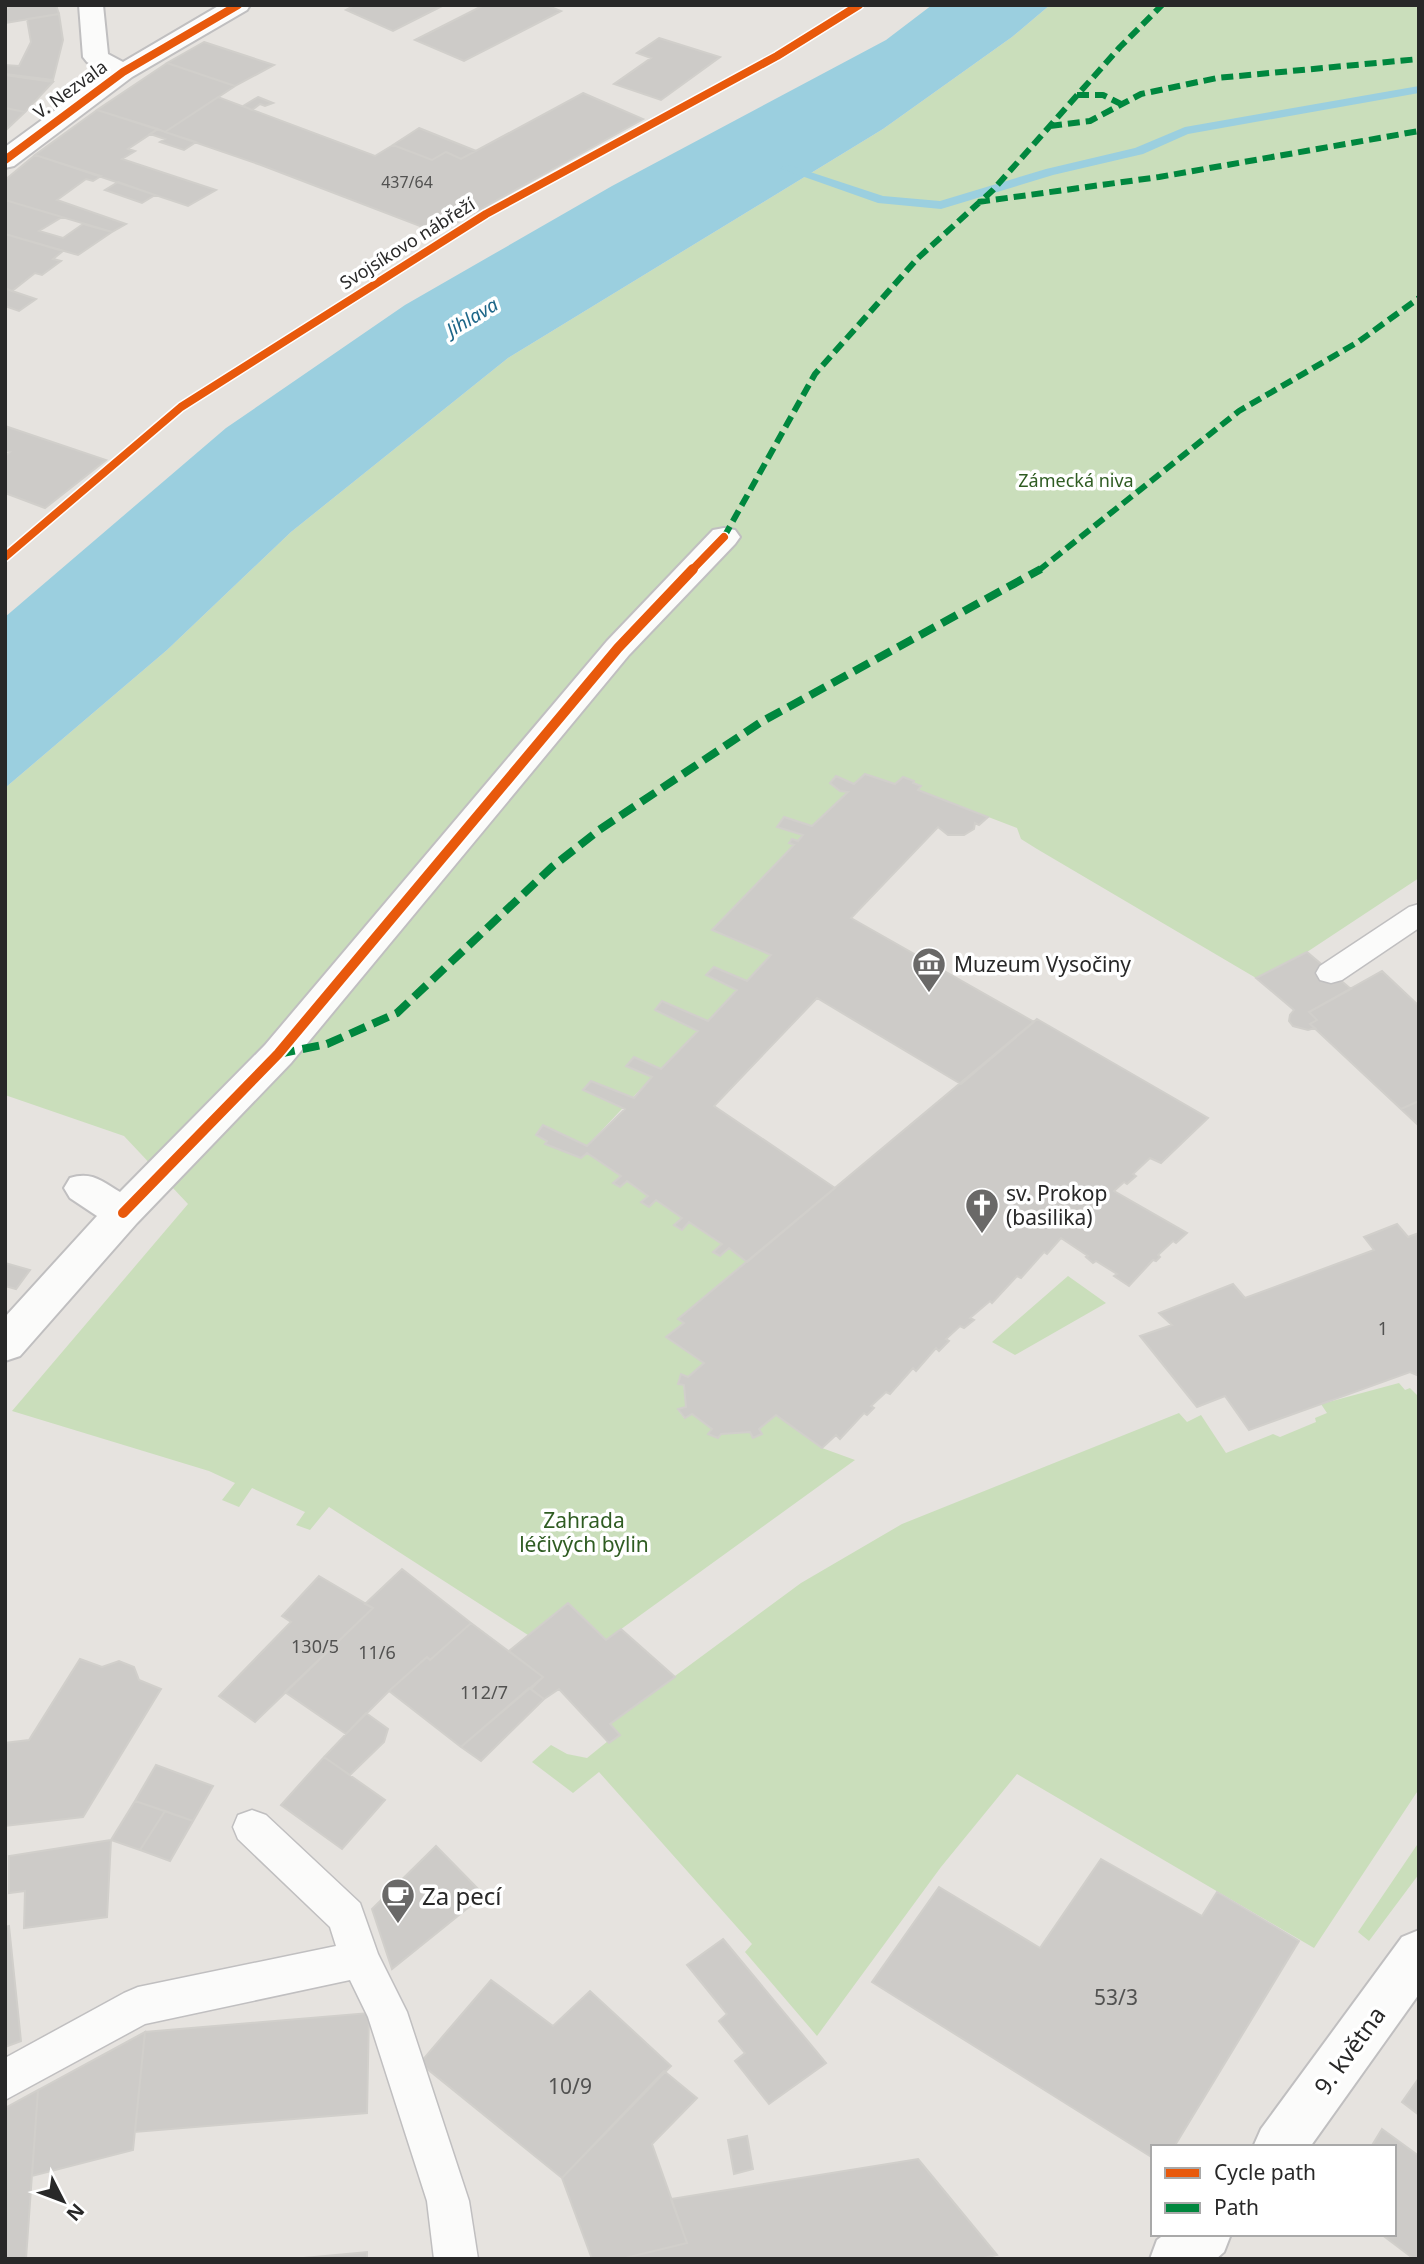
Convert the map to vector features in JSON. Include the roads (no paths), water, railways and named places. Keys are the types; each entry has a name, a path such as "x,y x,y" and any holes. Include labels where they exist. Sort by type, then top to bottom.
{"street":[{"name":"V. Nezvala","path":"5,160 123,72 96,57 91,5"},
{"path":"123,72 237,5"},
{"path":"5,1345 123,1213 278,1054 618,648 724,537"},
{"path":"84,1188 123,1213"},
{"name":"9. května","path":"1280,2145 1419,1953"}],"lane":[{"path":"1331,973 1419,914"},
{"path":"252,1827 346,1916 360,1959 387,2012 448,2201 456,2259"},
{"path":"5,2080 138,2006 360,1959"}],"water":[{"name":"Jihlava","path":"932,5 1050,5 1012,37 883,129 508,358 291,532 167,650 5,788 5,617 226,428 405,305 612,186 886,40"}],"waterway":[{"path":"785,168 882,200 941,205 1050,172 1139,151 1185,131 1419,89"}],"place":[{"name":"Muzeum Vysočiny","path":"929,994"},
{"name":"sv. Prokop (basilika)","path":"982,1235"},
{"name":"Za pecí","path":"398,1925"}],"park label":[{"name":"Zámecká niva","path":"1076,480"},
{"name":"Zahrada léčivých bylin","path":"584,1532"}]}
